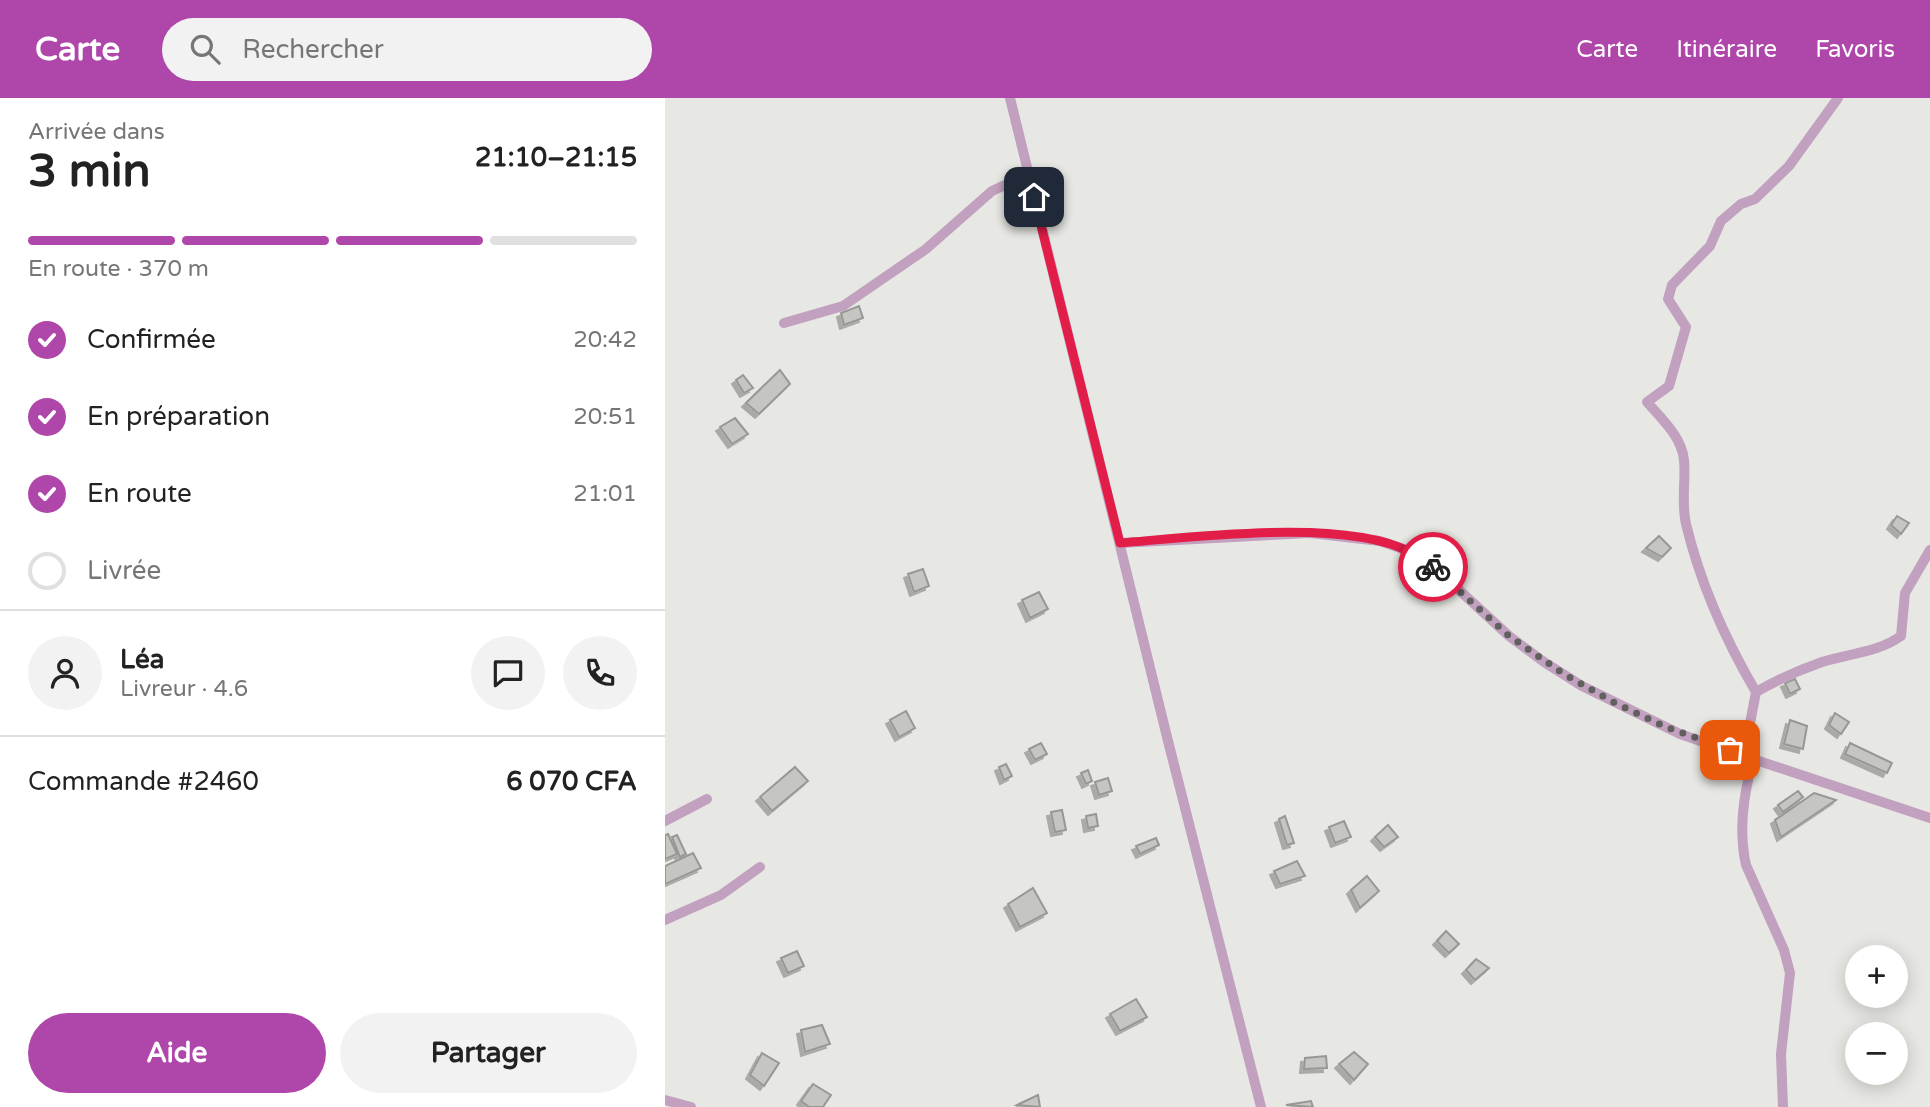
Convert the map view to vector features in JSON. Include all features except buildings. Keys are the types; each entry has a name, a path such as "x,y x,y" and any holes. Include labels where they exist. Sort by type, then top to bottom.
{"street":[{"path":"1010,98 1038,220 1071,342 1261,1107"},
{"path":"1783,1107 1781,1054 1790,973 1784,950 1746,865 1743,851 1744,794 1756,692 1723,628 1699,565 1686,522 1684,458 1679,443 1647,402 1669,386 1686,327 1668,299 1672,285 1710,246 1721,221 1741,204 1755,199 1789,166 1837,98"},
{"path":"783,323 843,306 926,249 992,191 1029,174"},
{"path":"1120,543 1310,533 1380,541 1409,551 1434,567 1509,636 1573,680 1615,703 1680,734 1930,818"},
{"path":"1756,692 1824,661 1875,650 1901,636 1905,593 1930,550"},
{"path":"665,821 707,799"},
{"path":"665,920 721,895 760,867"},
{"path":"665,1100 691,1107"}],"way so far":[{"path":"1433,567 1509,636 1544,662 1615,703 1680,734 1730,750"}],"route":[{"path":"1034,197 1120,543 1256,534 1335,534 1380,541 1409,551 1433,567"}]}
